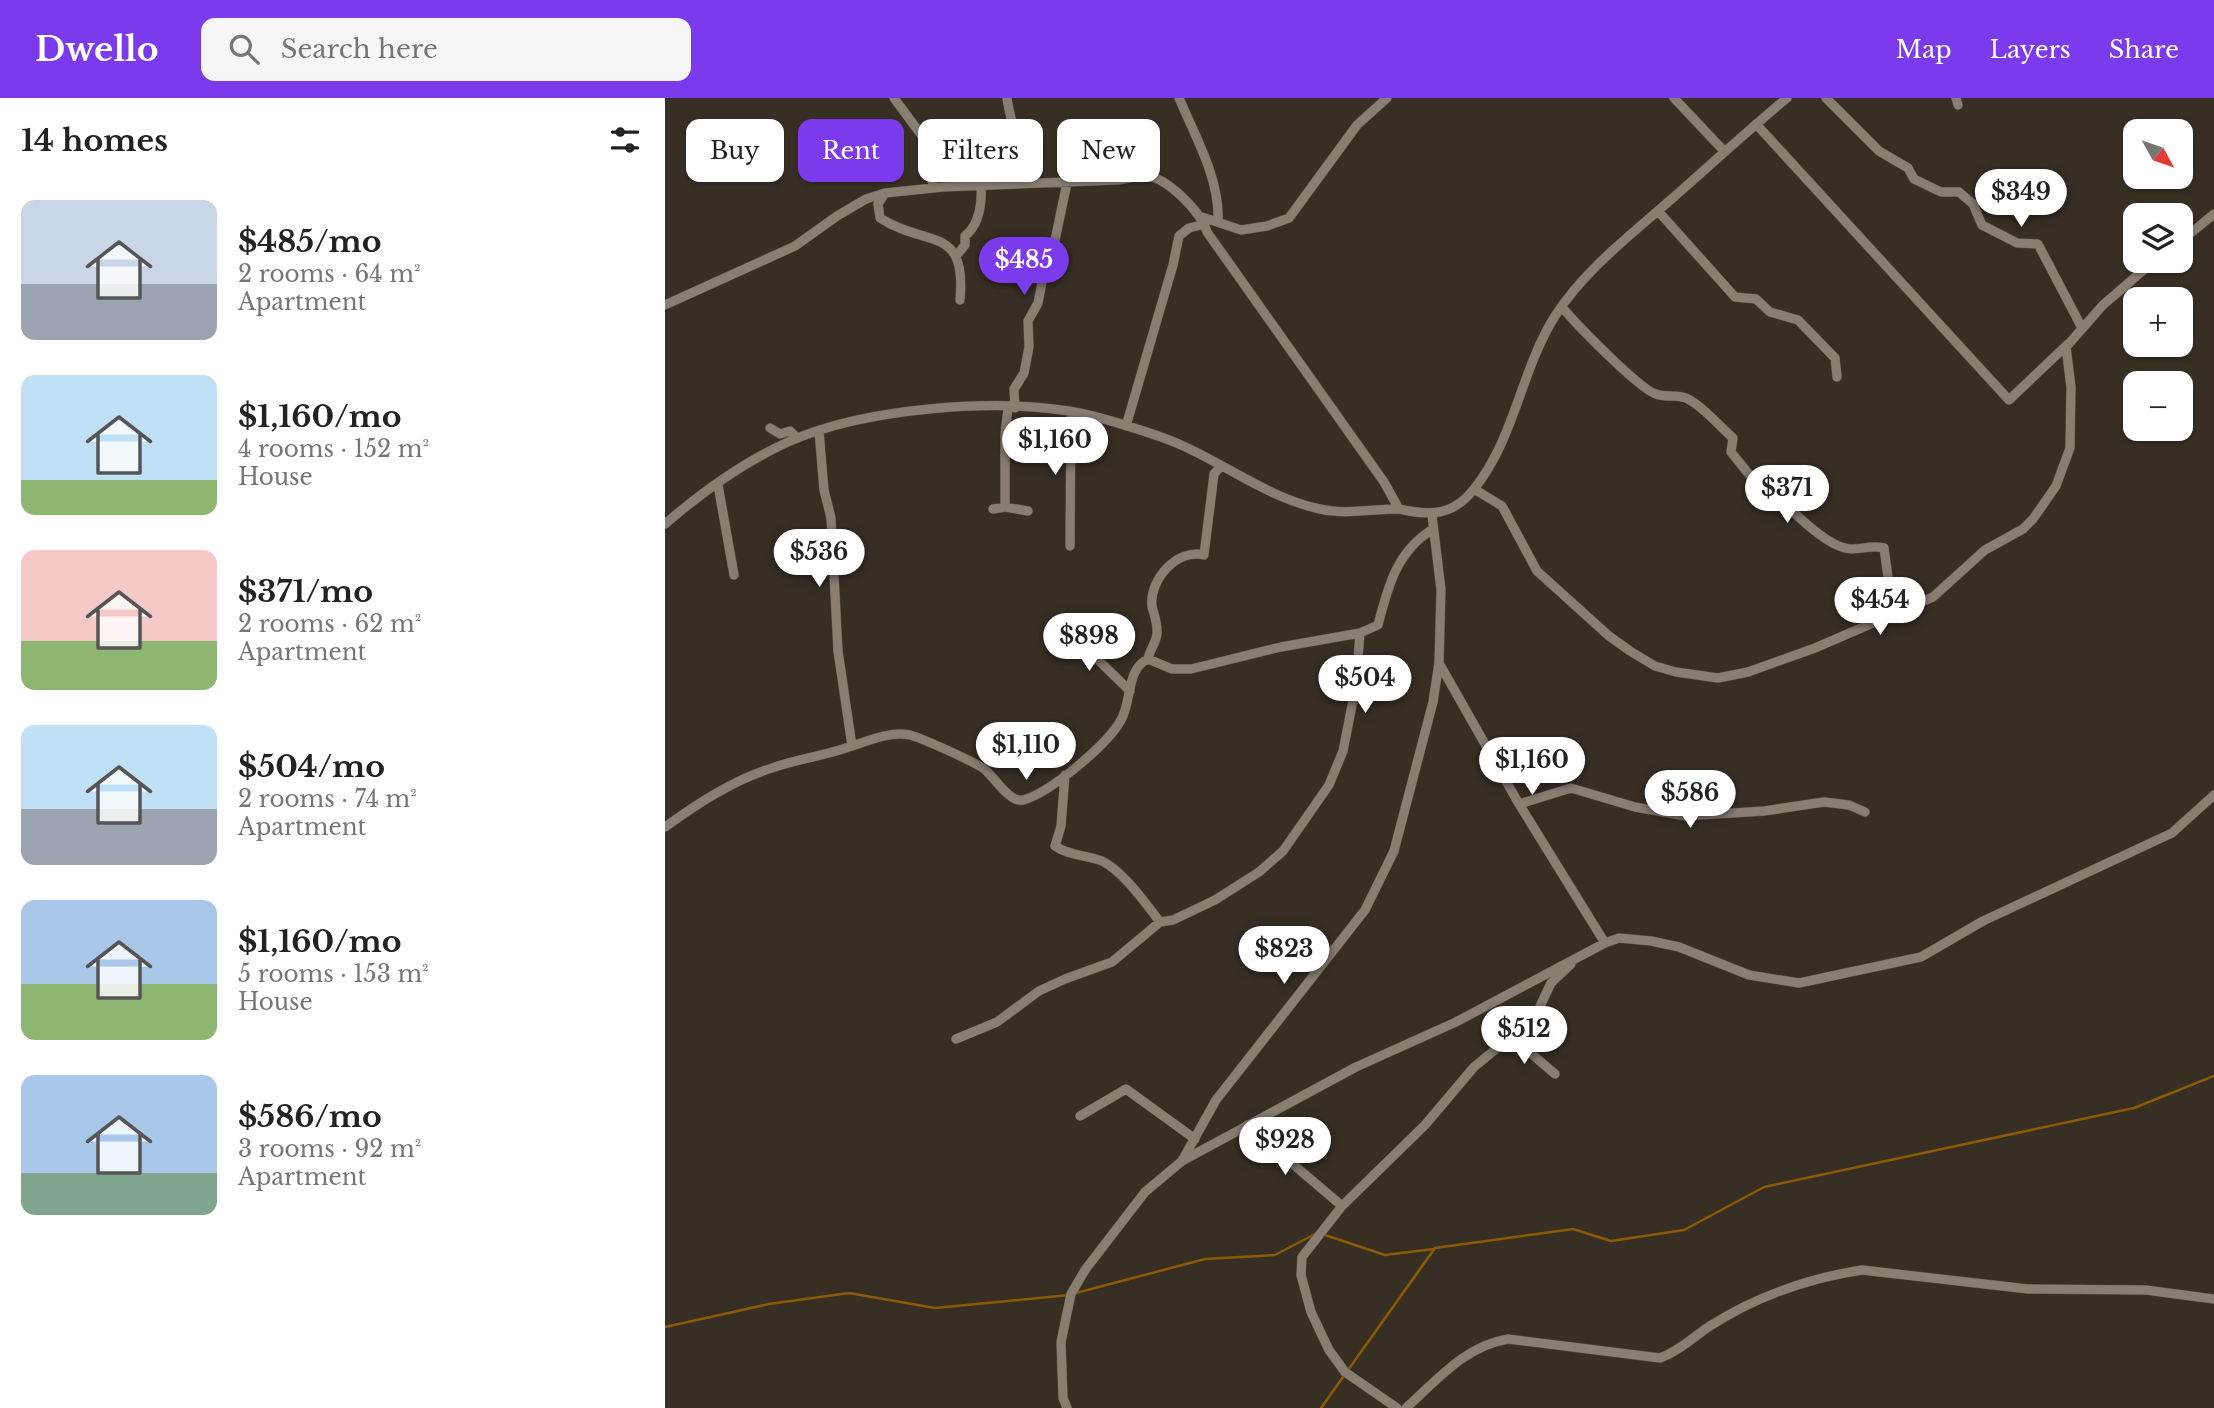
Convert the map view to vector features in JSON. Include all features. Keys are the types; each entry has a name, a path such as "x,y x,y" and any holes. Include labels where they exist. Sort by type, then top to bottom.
{"street":[{"path":"894,98 928,144 933,188"},
{"path":"956,256 965,245 965,236 971,232 979,217 983,185 997,155 1010,149 1013,142 1013,122 1007,98"},
{"path":"1179,98 1207,165 1216,198 1218,221"},
{"path":"1126,426 1179,236 1203,220 1218,221 1241,230 1267,226 1289,218 1308,196 1357,125 1387,98"},
{"path":"1674,98 1724,151"},
{"path":"665,524 759,456 797,438 877,416 966,406 1072,412 1126,426 1163,438 1220,467 1316,509 1361,513 1399,509 1432,515 1458,505 1474,489 1511,426 1545,334 1562,307 1597,265 1787,98"},
{"path":"1826,98 1879,151 1908,168 1915,179 1941,192 1959,192 1973,204 1982,225 2017,243 2038,244 2082,328"},
{"path":"1756,124 2009,400 2069,343 2103,305 2140,273"},
{"path":"665,305 795,246 837,216 866,199 885,193 1146,176 1158,180 1203,220 1321,398 1384,482 1399,509"},
{"path":"1005,507 1005,434 1014,389 1024,373 1029,347 1028,321 1038,303 1046,262 1051,259 1067,183"},
{"path":"885,193 878,204 880,218 915,234 939,239 950,246 956,256 962,280 960,300"},
{"path":"1658,211 1735,298 1756,299 1770,312 1798,320 1835,358 1837,377"},
{"path":"2193,231 2214,214"},
{"path":"1562,307 1587,335 1640,383 1656,394 1687,397 1707,414 1733,438 1731,453 1752,478 1764,483 1823,537 1851,549 1871,544 1884,548 1891,591 1906,611"},
{"path":"1474,489 1502,506 1526,554 1551,585 1609,636 1655,666 1676,672 1718,678 1748,672 1906,611 1933,597 1985,550 2023,529 2049,498 2068,458 2071,437 2066,346 2069,343"},
{"path":"1070,546 1072,412"},
{"path":"770,428 780,434 790,431 797,438"},
{"path":"819,430 824,490 831,518 838,651 852,746"},
{"path":"665,827 690,809 749,777 793,761 852,746 871,737 909,735 981,767 1013,798 1020,800 1065,775 1095,752 1123,718 1137,667 1148,659 1158,630 1152,604 1159,575 1195,552 1204,555 1214,474 1220,467"},
{"path":"718,485 734,575"},
{"path":"993,509 1005,507 1028,511"},
{"path":"1182,1160 1216,1100 1365,910 1394,851 1418,760 1439,663 1441,590 1432,515"},
{"path":"1148,659 1173,669 1191,670 1281,647 1360,633 1378,625 1390,576 1409,549 1433,529"},
{"path":"956,1039 997,1022 1057,983 1112,962 1160,922 1173,920 1215,900 1259,873 1299,832 1329,785 1343,751 1356,685 1360,633"},
{"path":"1065,635 1090,652 1130,691"},
{"path":"1439,663 1602,944"},
{"path":"1065,775 1061,825 1055,846 1063,852 1102,861 1131,884 1160,922"},
{"path":"1519,804 1571,788 1635,807 1685,816 1765,811 1824,802 1865,811"},
{"path":"1067,1408 1063,1398 1061,1342 1071,1294 1084,1270 1145,1192 1182,1160 1247,1125 1356,1067 1493,1003 1602,944 1619,938 1679,947 1749,975 1799,983 1921,957 1983,921 2172,833 2214,795"},
{"path":"1397,1408 1345,1372 1320,1333 1301,1275 1302,1257 1342,1206 1425,1125 1474,1068 1535,1017 1551,983 1573,962 1589,955 1602,944"},
{"path":"1513,1038 1555,1074"},
{"path":"1080,1116 1126,1089 1195,1139"},
{"path":"1247,1125 1342,1206"},
{"path":"1406,1408 1456,1362 1486,1343 1508,1339 1660,1358 1676,1352 1710,1326 1756,1301 1835,1274 1862,1270 2019,1289 2146,1290 2214,1299"}],"waterway":[{"path":"1321,1408 1435,1248 1573,1229 1611,1241 1684,1230 1764,1187 2134,1108 2214,1076"},
{"path":"1076,1293 1205,1259 1275,1255 1315,1234"},
{"path":"1322,1234 1385,1255 1434,1249"},
{"path":"665,1327 769,1304 849,1293 935,1308 1069,1295"}]}
